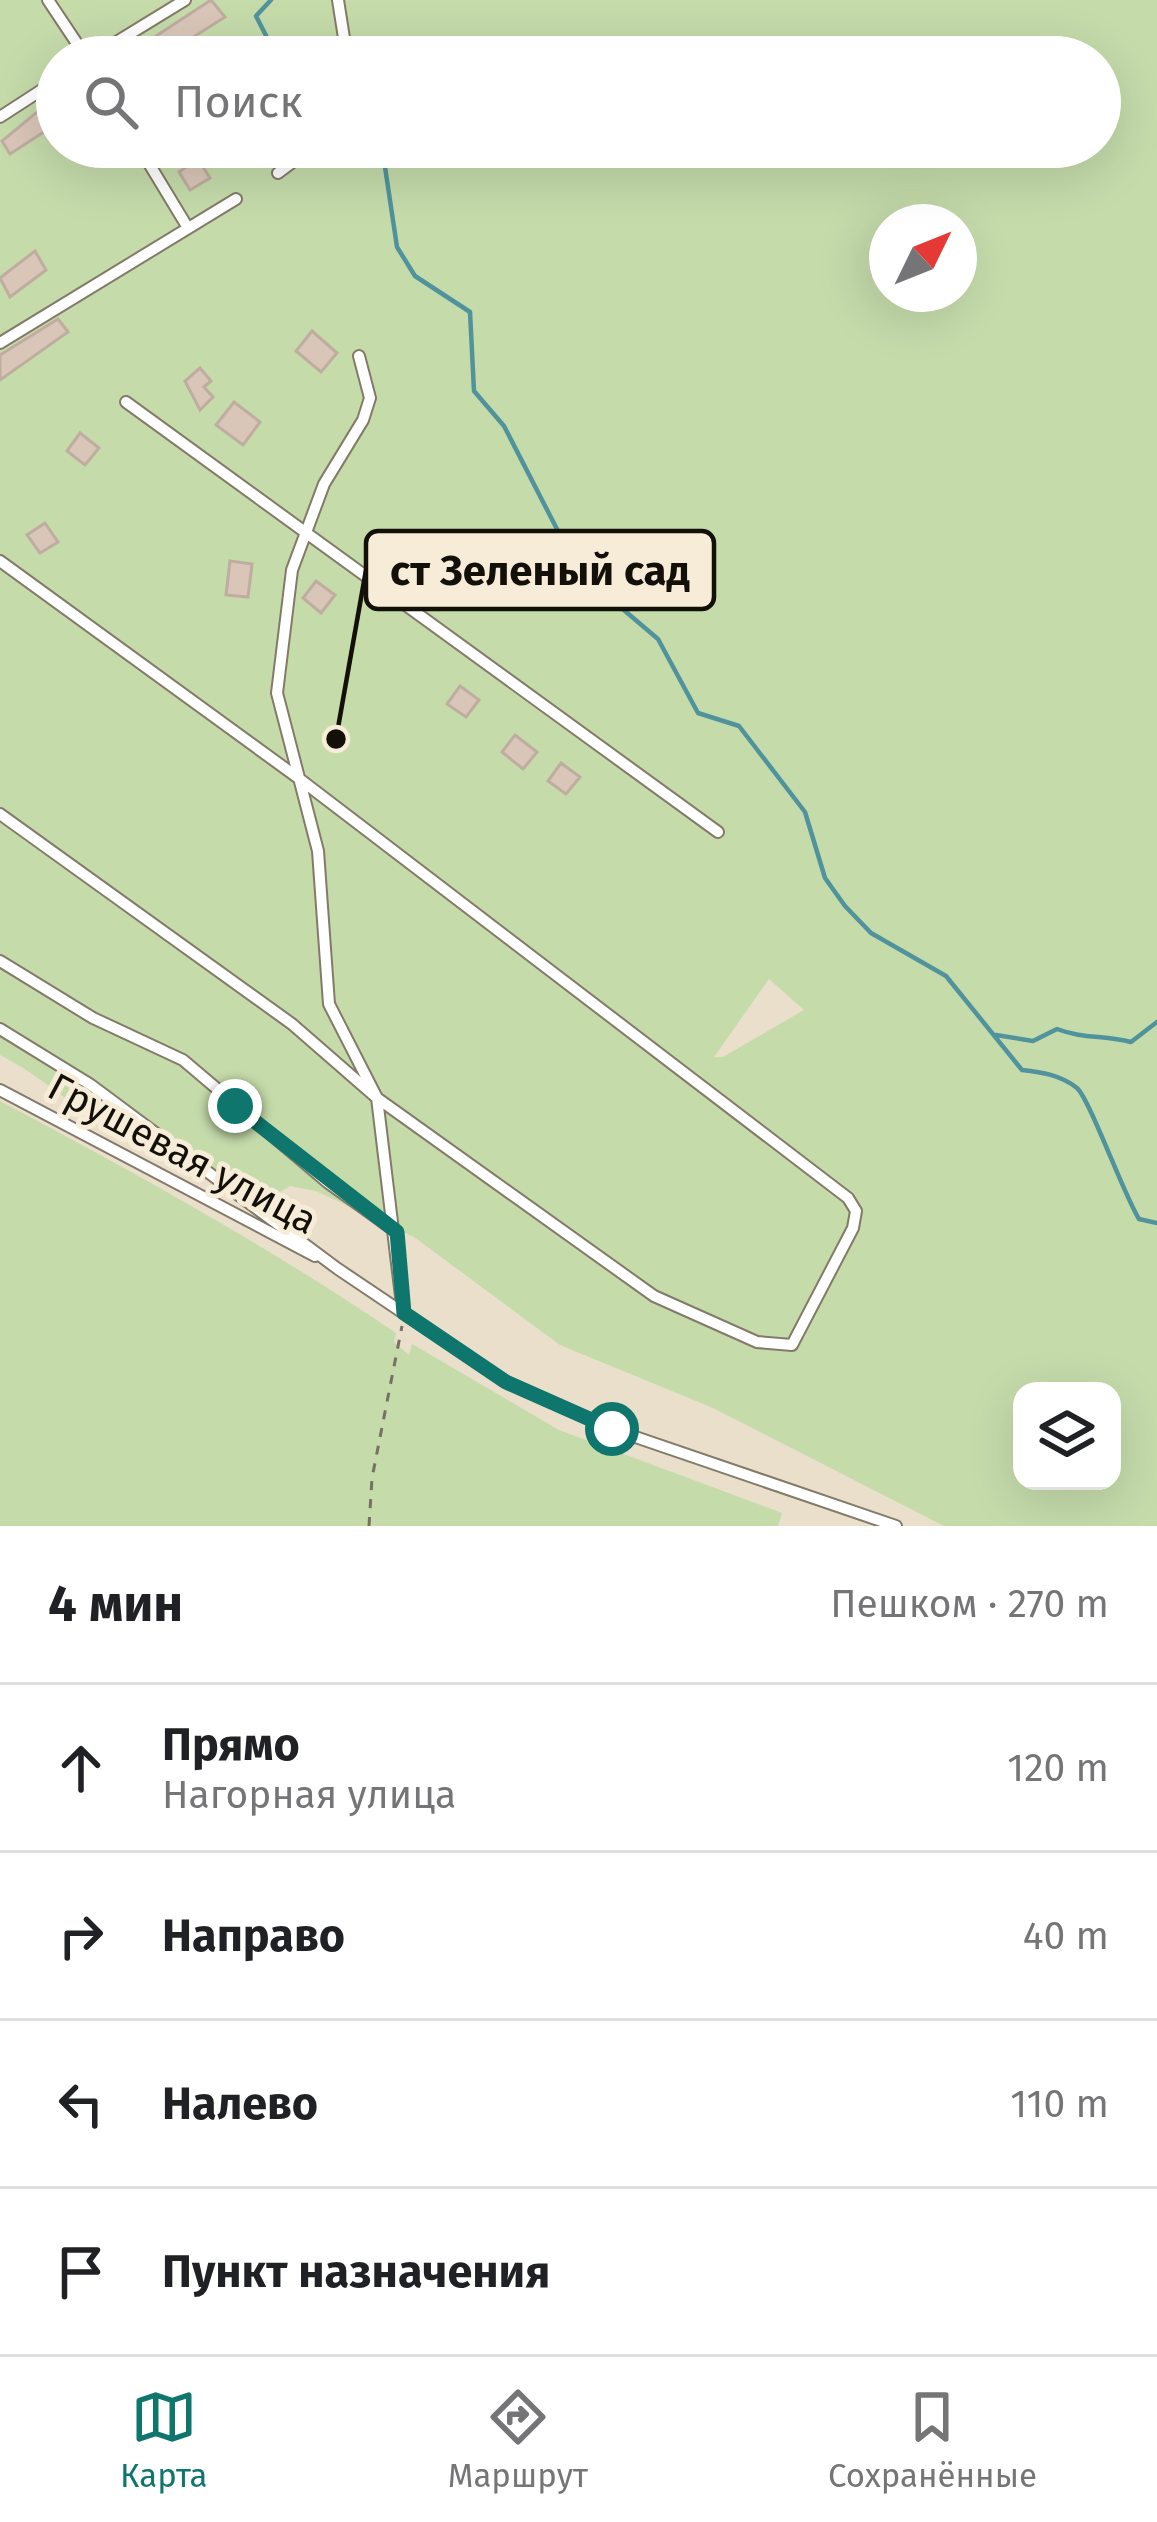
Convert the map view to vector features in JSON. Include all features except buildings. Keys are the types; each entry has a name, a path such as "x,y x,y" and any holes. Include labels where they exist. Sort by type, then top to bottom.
{"street":[{"path":"47,0 74,36"},
{"path":"123,36 180,0"},
{"path":"338,0 344,36"},
{"path":"0,117 36,94"},
{"path":"152,168 188,228"},
{"path":"278,173 285,168"},
{"path":"0,343 236,200"},
{"path":"359,356 370,398 363,420 324,484 307,533 282,621 278,693 318,850 329,1004 377,1098 404,1313"},
{"path":"126,403 718,832"},
{"path":"0,561 297,777 848,1198 856,1210 853,1228 792,1345 757,1342 654,1296 377,1098 292,1024 0,814"},
{"path":"0,962 93,1018 184,1060 328,1182 397,1232"},
{"path":"0,1029 110,1098 338,1268 506,1382 612,1429 896,1526"},
{"name":"Грушевая улица","path":"0,1090 338,1268"}],"path":[{"path":"369,1526 372,1478 404,1313"}],"green space":[{"path":"0,0 1157,0 1157,1526 944,1526 713,1408 560,1345 414,1237 316,1191 290,1186 268,1199 108,1126 0,1055","holes":["769,979 804,1010 723,1057 714,1057"]},
{"path":"0,1101 300,1271 396,1333 394,1342 409,1355 412,1344 559,1430 782,1513 778,1526 0,1526"}],"waterway":[{"path":"266,36 256,16 271,0"},
{"path":"385,168 397,247 415,276 470,312 474,391 504,426 579,572 658,639 698,713 739,726 805,812 825,878 871,933 946,976 1022,1070 1058,1077 1077,1088 1139,1219 1157,1223"},
{"path":"996,1035 1033,1041 1057,1029 1131,1042 1157,1022"}],"place":[{"name":"ст Зеленый сад","path":"336,739"}],"route":[{"path":"235,1106 397,1232 404,1313 506,1382 612,1429"}]}
